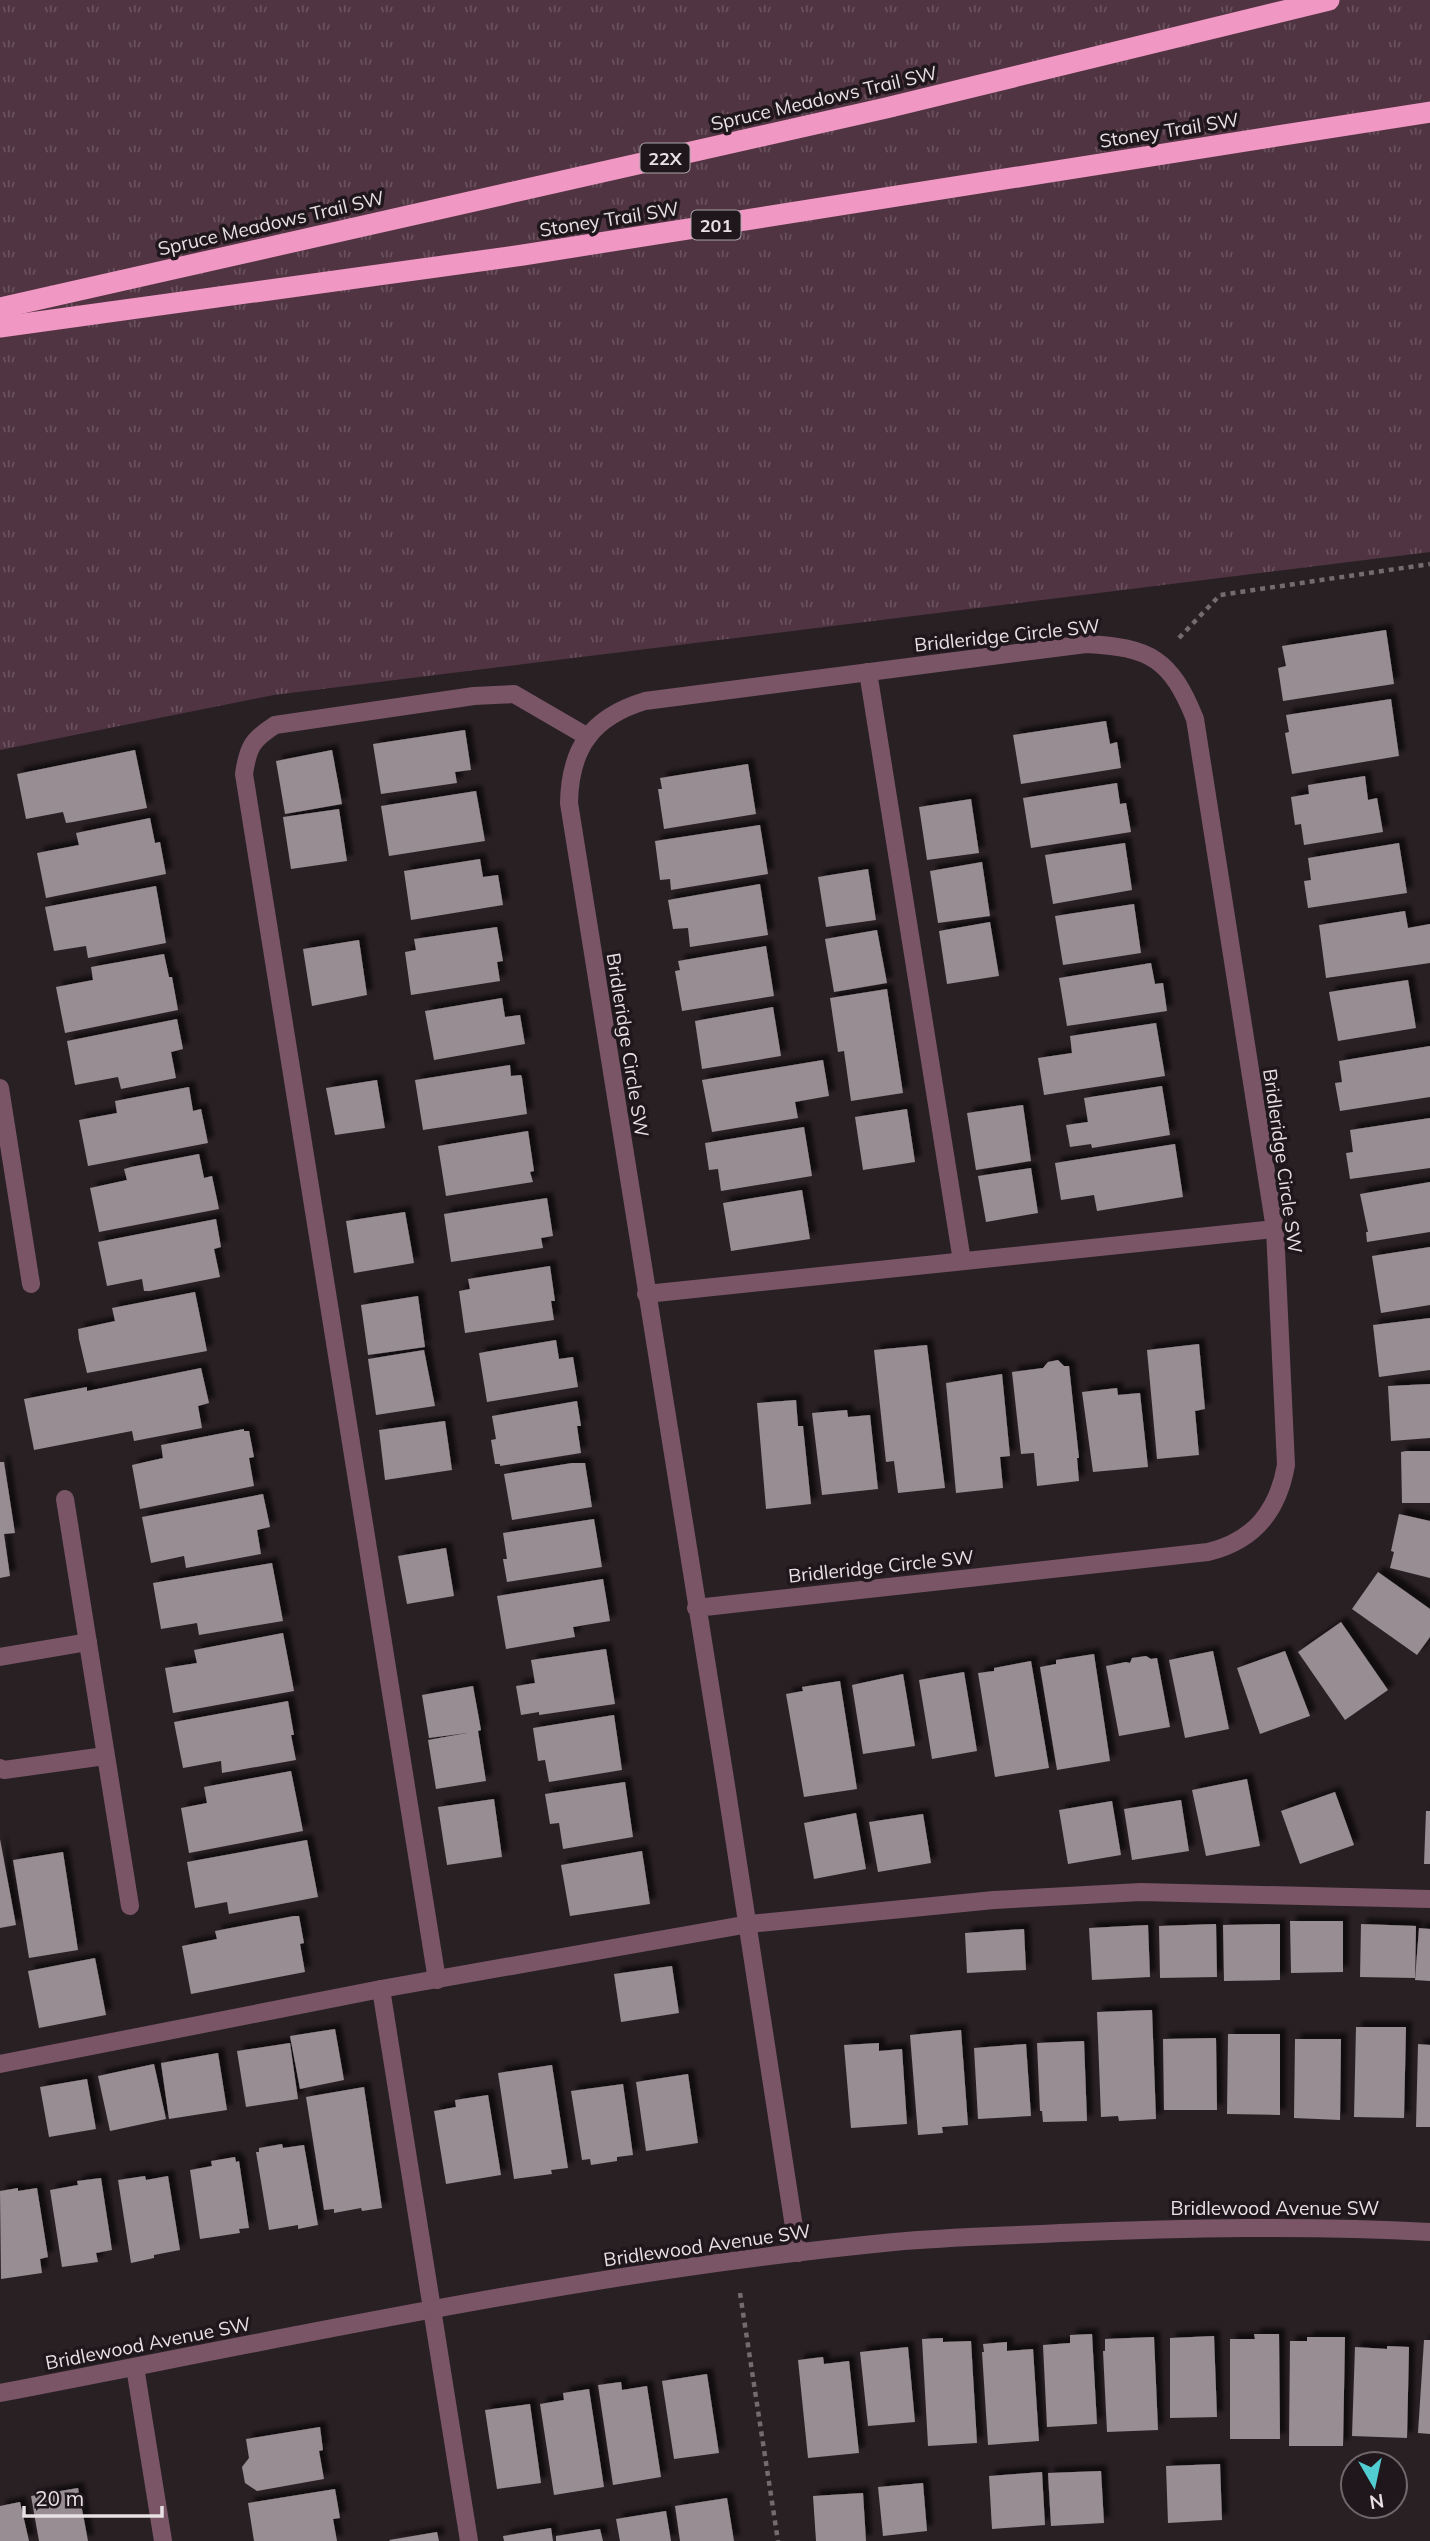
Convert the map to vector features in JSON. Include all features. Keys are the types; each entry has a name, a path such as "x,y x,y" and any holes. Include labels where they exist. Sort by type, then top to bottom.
{"highway":[{"name":"Spruce Meadows Trail SW","path":"0,308 886,108 1329,0"},
{"name":"Stoney Trail SW","path":"0,327 523,255 1430,112"}],"street":[{"name":"Bridleridge Circle SW","path":"696,1608 1208,1552 1229,1547 1252,1533 1282,1490 1286,1465 1275,1229 1195,719 1183,689 1170,671 1143,653 1126,647 1086,644 645,701 623,707 608,717 588,737 573,764 569,803 696,1608 749,1924 798,2253"},
{"path":"869,672 962,1261"},
{"path":"437,1980 247,788 246,761 249,748 258,736 275,725 474,696 514,694 588,737"},
{"path":"0,1088 3,1132 31,1284"},
{"path":"646,1294 1275,1229"},
{"path":"65,1499 130,1906"},
{"path":"0,1657 88,1642"},
{"path":"0,1768 4,1770 105,1756"},
{"path":"0,2064 381,1989 749,1924 994,1900 1141,1892 1430,1899"},
{"path":"381,1989 469,2541"},
{"name":"Bridlewood Avenue SW","path":"0,2393 597,2281 798,2253 897,2242 1174,2228 1371,2228 1430,2232"},
{"path":"135,2367 163,2541"}],"path":[{"path":"1157,662 1220,595 1430,564"},
{"path":"735,2262 778,2541"}],"green space":[{"path":"0,0 1430,0 1430,552 274,695 0,750"}],"building":[{"path":"1386,630 1394,684 1283,701 1278,668 1286,666 1282,646"},
{"path":"1391,699 1399,756 1292,774 1285,733 1289,732 1286,715"},
{"path":"1106,721 1110,744 1117,742 1121,768 1021,784 1013,735"},
{"path":"465,730 471,770 455,772 457,783 381,794 373,744"},
{"path":"135,750 147,808 66,823 63,812 26,819 17,774"},
{"path":"332,750 342,804 285,814 276,761"},
{"path":"748,764 756,814 664,829 658,789 662,789 660,778"},
{"path":"1365,776 1368,800 1377,798 1383,832 1304,845 1301,824 1295,825 1291,797 1309,794 1308,785"},
{"path":"1117,783 1120,804 1126,803 1131,832 1031,848 1023,798"},
{"path":"476,791 485,841 389,856 381,806"},
{"path":"971,799 979,853 927,860 919,807"},
{"path":"339,809 347,861 291,869 283,817"},
{"path":"150,818 155,843 160,842 166,874 46,898 37,853 79,845 76,833"},
{"path":"760,825 768,874 671,890 670,879 660,880 655,841"},
{"path":"1125,843 1132,890 1053,904 1045,855"},
{"path":"1399,843 1407,893 1308,908 1304,881 1311,880 1308,858"},
{"path":"480,859 483,877 498,875 503,905 411,920 404,871"},
{"path":"982,862 990,916 938,923 930,871"},
{"path":"868,869 876,920 826,927 818,877"},
{"path":"760,884 768,935 690,947 688,928 673,929 668,900"},
{"path":"156,886 166,943 88,958 86,946 54,951 45,907"},
{"path":"1134,904 1141,953 1063,965 1055,916"},
{"path":"1405,911 1408,928 1430,924 1430,963 1326,978 1319,925"},
{"path":"990,922 999,976 947,984 939,931"},
{"path":"497,927 503,961 497,962 500,981 411,995 405,952 416,950 414,939"},
{"path":"877,930 887,983 834,992 825,939"},
{"path":"359,940 367,995 312,1006 303,949"},
{"path":"766,946 774,996 682,1011 675,971 680,970 678,961"},
{"path":"164,954 169,977 172,977 178,1010 65,1033 56,987 93,980 91,967"},
{"path":"1151,963 1155,984 1163,983 1167,1011 1067,1026 1059,978"},
{"path":"1408,980 1416,1028 1338,1041 1329,992"},
{"path":"887,989 903,1093 851,1101 844,1051 838,1052 830,998"},
{"path":"502,998 505,1017 520,1015 525,1044 434,1060 425,1011"},
{"path":"773,1007 781,1056 702,1069 695,1021"},
{"path":"177,1019 183,1049 171,1052 176,1078 121,1089 118,1077 75,1085 67,1041"},
{"path":"1156,1023 1165,1076 1044,1095 1038,1058 1072,1053 1070,1036"},
{"path":"1430,1046 1430,1097 1340,1111 1335,1083 1342,1082 1339,1061"},
{"path":"823,1060 829,1096 795,1102 798,1118 712,1132 702,1080"},
{"path":"510,1065 511,1076 521,1075 527,1114 423,1130 415,1080"},
{"path":"377,1080 385,1128 335,1135 326,1088"},
{"path":"1162,1086 1170,1135 1092,1148 1091,1144 1070,1147 1066,1125 1088,1122 1084,1098"},
{"path":"189,1087 193,1111 201,1109 208,1143 88,1166 79,1120 117,1113 115,1101"},
{"path":"1023,1105 1031,1161 976,1170 967,1113"},
{"path":"907,1109 915,1162 863,1170 855,1117"},
{"path":"1430,1118 1430,1168 1350,1179 1346,1153 1353,1152 1350,1130"},
{"path":"804,1127 812,1176 721,1191 718,1169 709,1170 705,1143"},
{"path":"528,1131 533,1182 446,1196 438,1146"},
{"path":"1175,1144 1183,1197 1097,1211 1094,1195 1061,1200 1055,1163"},
{"path":"199,1154 204,1178 212,1176 219,1209 99,1232 90,1188 127,1180 124,1169"},
{"path":"1031,1168 1038,1213 986,1222 978,1176"},
{"path":"1430,1182 1430,1232 1367,1242 1368,1232 1360,1194"},
{"path":"802,1190 810,1239 731,1251 723,1203"},
{"path":"547,1198 553,1236 541,1238 543,1248 451,1262 444,1214"},
{"path":"405,1212 414,1263 354,1273 346,1221"},
{"path":"216,1219 221,1247 214,1249 220,1277 150,1291 144,1291 142,1279 107,1286 98,1242"},
{"path":"1430,1247 1430,1305 1381,1313 1372,1256"},
{"path":"550,1266 555,1301 551,1301 554,1320 465,1333 459,1291 470,1289 468,1279"},
{"path":"195,1292 207,1351 87,1373 78,1329 115,1321 112,1308"},
{"path":"418,1296 425,1347 368,1355 361,1305"},
{"path":"1430,1318 1430,1370 1379,1377 1373,1325"},
{"path":"556,1340 559,1359 573,1357 578,1387 487,1402 479,1353"},
{"path":"1199,1344 1205,1409 1195,1411 1199,1455 1157,1459 1147,1350"},
{"path":"927,1345 945,1488 898,1493 894,1461 886,1462 874,1350"},
{"path":"424,1350 435,1406 376,1415 368,1359"},
{"path":"1058,1360 1064,1366 1069,1366 1079,1481 1037,1486 1034,1453 1021,1454 1012,1372 1043,1368 1048,1362"},
{"path":"201,1368 209,1403 198,1406 202,1428 134,1441 132,1431 34,1450 24,1399 87,1387 87,1391"},
{"path":"1002,1374 1010,1456 1000,1457 1003,1488 956,1493 946,1383"},
{"path":"1430,1384 1430,1438 1391,1441 1388,1386"},
{"path":"1117,1388 1118,1395 1140,1393 1148,1467 1093,1472 1082,1392"},
{"path":"796,1400 798,1426 803,1426 811,1504 766,1509 757,1403"},
{"path":"577,1401 581,1453 500,1466 495,1464 491,1440 496,1439 492,1416"},
{"path":"847,1410 848,1417 870,1415 878,1489 822,1495 812,1413"},
{"path":"445,1421 452,1470 385,1480 379,1430"},
{"path":"244,1429 249,1431 254,1457 249,1458 254,1486 140,1509 132,1465 163,1458 161,1445"},
{"path":"1430,1451 1430,1503 1402,1503 1401,1452"},
{"path":"0,1462 4,1462 15,1533 4,1534 10,1576 0,1578"},
{"path":"585,1463 592,1507 512,1520 504,1474"},
{"path":"263,1494 270,1527 257,1530 261,1554 186,1568 184,1556 151,1563 142,1517"},
{"path":"1399,1514 1430,1521 1430,1578 1390,1568"},
{"path":"594,1519 602,1567 507,1582 503,1559 507,1559 503,1533"},
{"path":"446,1548 454,1596 407,1604 398,1556"},
{"path":"272,1563 283,1621 199,1635 197,1623 161,1629 153,1583"},
{"path":"1378,1572 1430,1609 1430,1637 1417,1655 1352,1609"},
{"path":"603,1579 610,1621 573,1627 575,1637 506,1649 497,1596"},
{"path":"1341,1622 1388,1690 1345,1720 1298,1652"},
{"path":"283,1633 294,1691 173,1713 165,1668 197,1663 194,1650"},
{"path":"606,1649 615,1704 521,1715 516,1686 535,1683 531,1660"},
{"path":"1213,1651 1229,1729 1185,1738 1169,1660"},
{"path":"1285,1651 1310,1716 1260,1734 1237,1668"},
{"path":"1094,1654 1110,1761 1057,1770 1040,1667 1056,1664 1056,1660"},
{"path":"1132,1658 1157,1658 1170,1727 1119,1736 1106,1666 1130,1663"},
{"path":"1031,1661 1049,1768 995,1777 978,1673"},
{"path":"964,1672 977,1751 932,1759 919,1680"},
{"path":"903,1674 915,1746 863,1754 852,1685"},
{"path":"840,1681 857,1789 804,1797 786,1694 803,1691 802,1687"},
{"path":"473,1686 486,1781 436,1789 428,1740 467,1733 429,1738 422,1695"},
{"path":"288,1701 296,1760 222,1773 221,1761 183,1768 174,1722"},
{"path":"614,1715 622,1770 549,1782 545,1760 538,1761 533,1728"},
{"path":"291,1771 303,1831 189,1853 181,1808 207,1803 204,1787"},
{"path":"1247,1779 1260,1846 1206,1856 1192,1790"},
{"path":"625,1782 633,1837 563,1849 559,1823 550,1824 545,1794"},
{"path":"1335,1792 1354,1845 1300,1864 1281,1811"},
{"path":"494,1799 502,1857 447,1865 438,1807"},
{"path":"1181,1800 1189,1851 1132,1860 1124,1809"},
{"path":"1112,1801 1121,1855 1068,1864 1059,1810"},
{"path":"1426,1811 1430,1811 1430,1864 1424,1864"},
{"path":"856,1813 866,1869 814,1879 804,1823"},
{"path":"923,1814 931,1863 878,1872 869,1822"},
{"path":"0,1839 16,1925 0,1928"},
{"path":"307,1840 318,1897 229,1914 227,1902 195,1908 187,1862"},
{"path":"642,1851 650,1904 570,1916 561,1865"},
{"path":"63,1852 78,1950 29,1958 13,1860"},
{"path":"299,1916 305,1972 191,1994 182,1946 217,1939 215,1931"},
{"path":"1290,1921 1343,1921 1343,1972 1291,1973"},
{"path":"1216,1924 1217,1977 1160,1978 1159,1926"},
{"path":"1280,1924 1280,1980 1224,1981 1223,1925"},
{"path":"1361,1924 1416,1926 1415,1978 1360,1977"},
{"path":"1148,1925 1150,1977 1092,1980 1089,1928"},
{"path":"1419,1928 1430,1929 1430,1981 1415,1980"},
{"path":"1024,1929 1026,1970 967,1973 965,1933"},
{"path":"95,1958 106,2015 39,2028 28,1971"},
{"path":"672,1966 679,2013 621,2022 614,1974"},
{"path":"1152,2010 1156,2119 1119,2121 1118,2116 1101,2117 1097,2012"},
{"path":"1356,2027 1406,2027 1404,2118 1354,2117"},
{"path":"335,2029 344,2080 300,2089 290,2036"},
{"path":"961,2030 968,2125 942,2127 943,2133 918,2135 910,2035"},
{"path":"1228,2034 1280,2034 1280,2115 1227,2114"},
{"path":"1216,2038 1217,2110 1164,2110 1163,2039"},
{"path":"1295,2039 1341,2039 1340,2120 1294,2118"},
{"path":"1084,2041 1087,2121 1043,2122 1040,2111 1037,2043"},
{"path":"290,2043 298,2099 246,2107 237,2051"},
{"path":"879,2043 879,2051 902,2049 907,2124 851,2128 844,2045"},
{"path":"1026,2044 1031,2116 978,2119 974,2048"},
{"path":"1418,2044 1430,2045 1430,2127 1416,2127"},
{"path":"218,2053 227,2110 169,2119 161,2063"},
{"path":"154,2064 166,2119 110,2131 98,2076"},
{"path":"552,2065 568,2168 551,2170 552,2174 514,2179 498,2073"},
{"path":"688,2074 698,2143 646,2151 636,2082"},
{"path":"87,2079 96,2129 49,2137 40,2087"},
{"path":"623,2084 633,2155 617,2157 617,2161 591,2165 590,2159 582,2160 571,2091"},
{"path":"364,2087 382,2208 362,2211 361,2208 334,2213 334,2209 324,2210 306,2097"},
{"path":"488,2095 501,2175 446,2184 434,2111 456,2107 455,2100"},
{"path":"282,2144 283,2148 304,2145 318,2225 269,2230 256,2152 259,2152 259,2148"},
{"path":"235,2157 236,2162 239,2161 249,2228 239,2229 240,2233 200,2239 190,2170 212,2166 211,2161"},
{"path":"145,2176 146,2180 168,2176 180,2250 131,2263 118,2180"},
{"path":"101,2178 112,2250 96,2253 98,2262 62,2267 50,2190 78,2185 77,2181"},
{"path":"18,2188 18,2191 37,2188 48,2257 40,2259 42,2273 1,2279 0,2191"},
{"path":"1092,2334 1097,2424 1047,2427 1043,2345 1070,2343 1070,2335"},
{"path":"1254,2334 1279,2334 1280,2439 1230,2439 1230,2339 1255,2339"},
{"path":"1214,2336 1217,2417 1170,2418 1170,2338"},
{"path":"1154,2337 1158,2430 1107,2432 1103,2351 1105,2339"},
{"path":"1307,2337 1345,2337 1343,2446 1289,2446 1290,2341 1307,2341"},
{"path":"943,2338 943,2342 971,2341 977,2443 928,2446 922,2339"},
{"path":"1424,2340 1430,2340 1430,2434 1418,2433"},
{"path":"1007,2342 1007,2351 1033,2349 1039,2441 988,2445 983,2344"},
{"path":"1387,2346 1409,2347 1407,2438 1352,2436 1355,2347 1387,2349"},
{"path":"908,2347 915,2422 868,2426 860,2352"},
{"path":"823,2357 824,2364 849,2361 859,2453 808,2458 798,2360"},
{"path":"707,2374 719,2453 674,2459 662,2381"},
{"path":"621,2382 622,2390 647,2386 661,2477 613,2485 598,2385"},
{"path":"589,2389 604,2487 554,2495 540,2404 564,2400 563,2393"},
{"path":"530,2404 541,2483 497,2489 485,2410"},
{"path":"320,2427 323,2450 319,2451 324,2479 257,2491 245,2483 242,2467 249,2458 246,2439"},
{"path":"1220,2464 1222,2520 1168,2523 1166,2466"},
{"path":"1101,2471 1104,2523 1051,2526 1048,2473"},
{"path":"1042,2472 1045,2525 992,2529 989,2476"},
{"path":"923,2483 927,2531 883,2536 878,2487"},
{"path":"78,2488 88,2541 39,2541 31,2496"},
{"path":"335,2489 340,2518 333,2519 337,2541 254,2541 248,2503"},
{"path":"863,2493 866,2541 816,2541 813,2496"},
{"path":"727,2498 734,2541 680,2541 675,2506"},
{"path":"20,2502 29,2541 0,2541 0,2506"},
{"path":"666,2511 671,2541 620,2541 616,2519"},
{"path":"551,2528 553,2541 504,2541 503,2536"},
{"path":"600,2529 603,2541 556,2541 556,2536"},
{"path":"437,2532 439,2541 389,2540"}]}
